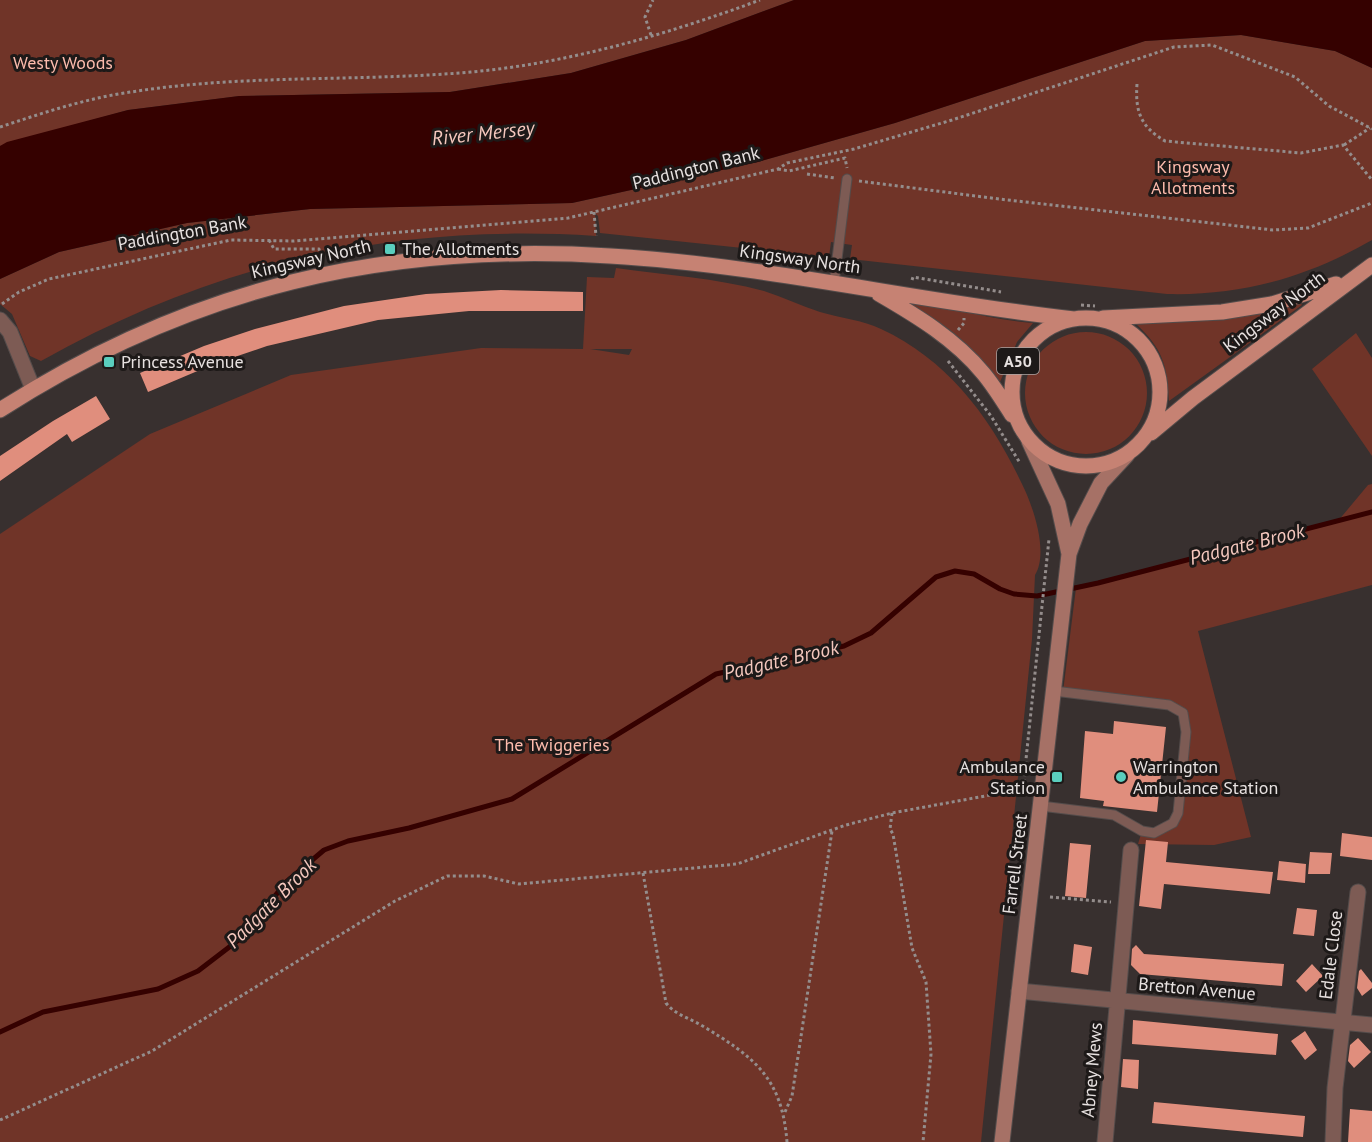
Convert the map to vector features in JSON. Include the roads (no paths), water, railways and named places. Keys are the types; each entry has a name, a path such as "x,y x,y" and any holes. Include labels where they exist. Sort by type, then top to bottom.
{"main road":[{"name":"Kingsway North","path":"0,410 33,389 118,343 206,306 322,273 392,261 534,252 612,256 1073,312"},
{"name":"Kingsway North","path":"1140,443 1166,418 1347,280 1372,265"},
{"name":"Kingsway North","path":"1091,318 1222,312 1272,304 1347,280"},
{"name":"Kingsway North","path":"871,289 916,315 949,339 983,373 1020,427"},
{"name":"A50","path":"1073,312 1114,323 1134,336 1150,354 1159,377 1160,401 1154,424 1140,443 1127,454 1108,464 1086,467 1055,460 1029,441 1020,427 1012,405 1012,381 1019,359 1033,340 1073,312"}],"street":[{"path":"0,321 9,332 33,389"},
{"name":"Farrell Street","path":"1029,441 1058,504 1069,560"},
{"name":"Farrell Street","path":"1002,1142 1069,560 1080,524 1101,483 1127,454"},
{"name":"Abney Mews","path":"1105,1142 1131,850"},
{"name":"Edale Close","path":"1333,1142 1343,1022 1358,892"},
{"name":"Bretton Avenue","path":"1019,991 1372,1025"}],"lane":[{"path":"834,283 847,179"},
{"path":"1041,806 1114,815 1142,831 1154,833 1173,823 1178,813 1186,732 1183,713 1170,705 1054,691"}],"water":[{"name":"River Mersey","path":"794,0 1372,0 1372,68 1335,51 1241,35 1145,41 895,123 758,162 572,203 310,209 187,223 59,252 0,279 0,146 7,142 128,110 239,96 450,92 571,73 686,40"}],"waterway":[{"name":"Padgate Brook","path":"0,1032 43,1012 158,989 198,971 245,935 285,883 324,850 348,841 409,828 512,799 716,674 844,646 871,633 936,577 955,571 974,574 1014,594 1037,596 1098,583 1372,512"}],"place":[{"name":"The Allotments","path":"390,249"},
{"name":"Princess Avenue","path":"109,362"},
{"name":"Ambulance Station","path":"1057,777"},
{"name":"Warrington Ambulance Station","path":"1121,777"}],"park label":[{"name":"Westy Woods","path":"63,63"},
{"name":"Kingsway Allotments","path":"1193,177"},
{"name":"The Twiggeries","path":"552,745"}]}
